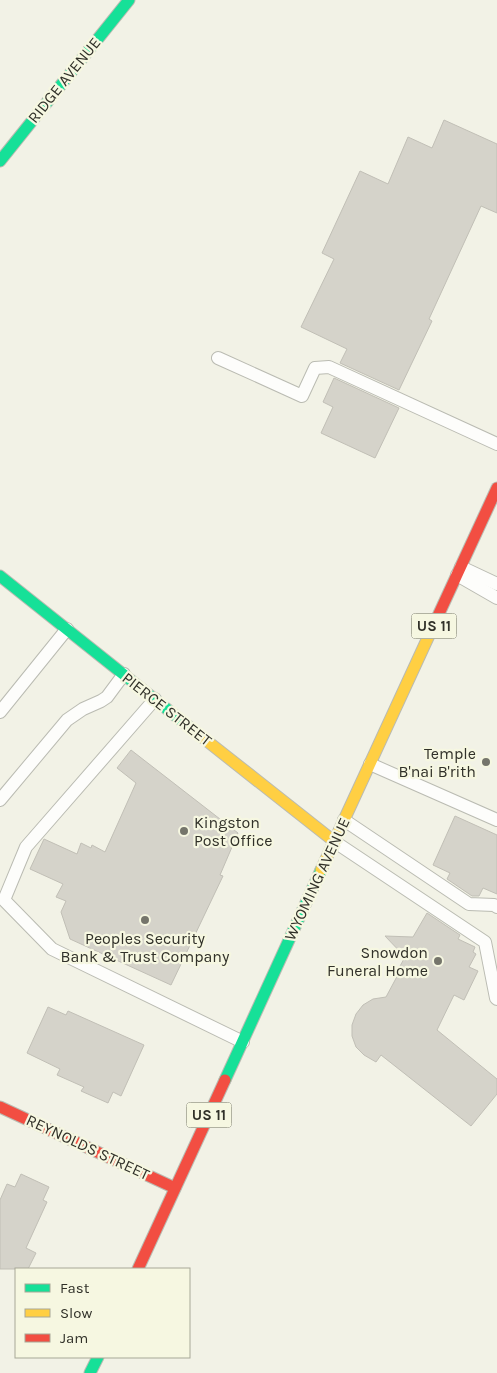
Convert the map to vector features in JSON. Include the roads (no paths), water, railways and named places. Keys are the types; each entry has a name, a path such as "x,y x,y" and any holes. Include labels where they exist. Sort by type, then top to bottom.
{"main road":[{"name":"RIDGE AVENUE","path":"0,161 129,0"},
{"name":"WYOMING AVENUE","path":"138,1268 497,488"},
{"name":"PIERCE STREET","path":"0,576 335,842"},
{"name":"REYNOLDS STREET","path":"0,1107 176,1188"},
{"path":"90,1373 98,1358"}],"lane":[{"path":"218,358 302,396 315,368 329,367 497,444"},
{"path":"485,514 497,520"},
{"path":"459,571 497,584"},
{"path":"459,571 497,598"},
{"path":"0,712 67,629"},
{"path":"0,800 66,720 107,697 124,674"},
{"path":"154,699 26,847 2,900 52,949 243,1042"},
{"path":"370,764 497,820"},
{"path":"344,820 469,904 494,905 497,907"},
{"path":"335,842 485,942 496,998"}],"place":[{"name":"Temple B'nai B'rith","path":"486,762"},
{"name":"Kingston Post Office","path":"184,831"},
{"name":"Peoples Security Bank & Trust Company","path":"145,920"},
{"name":"Snowdon Funeral Home","path":"438,961"}]}
